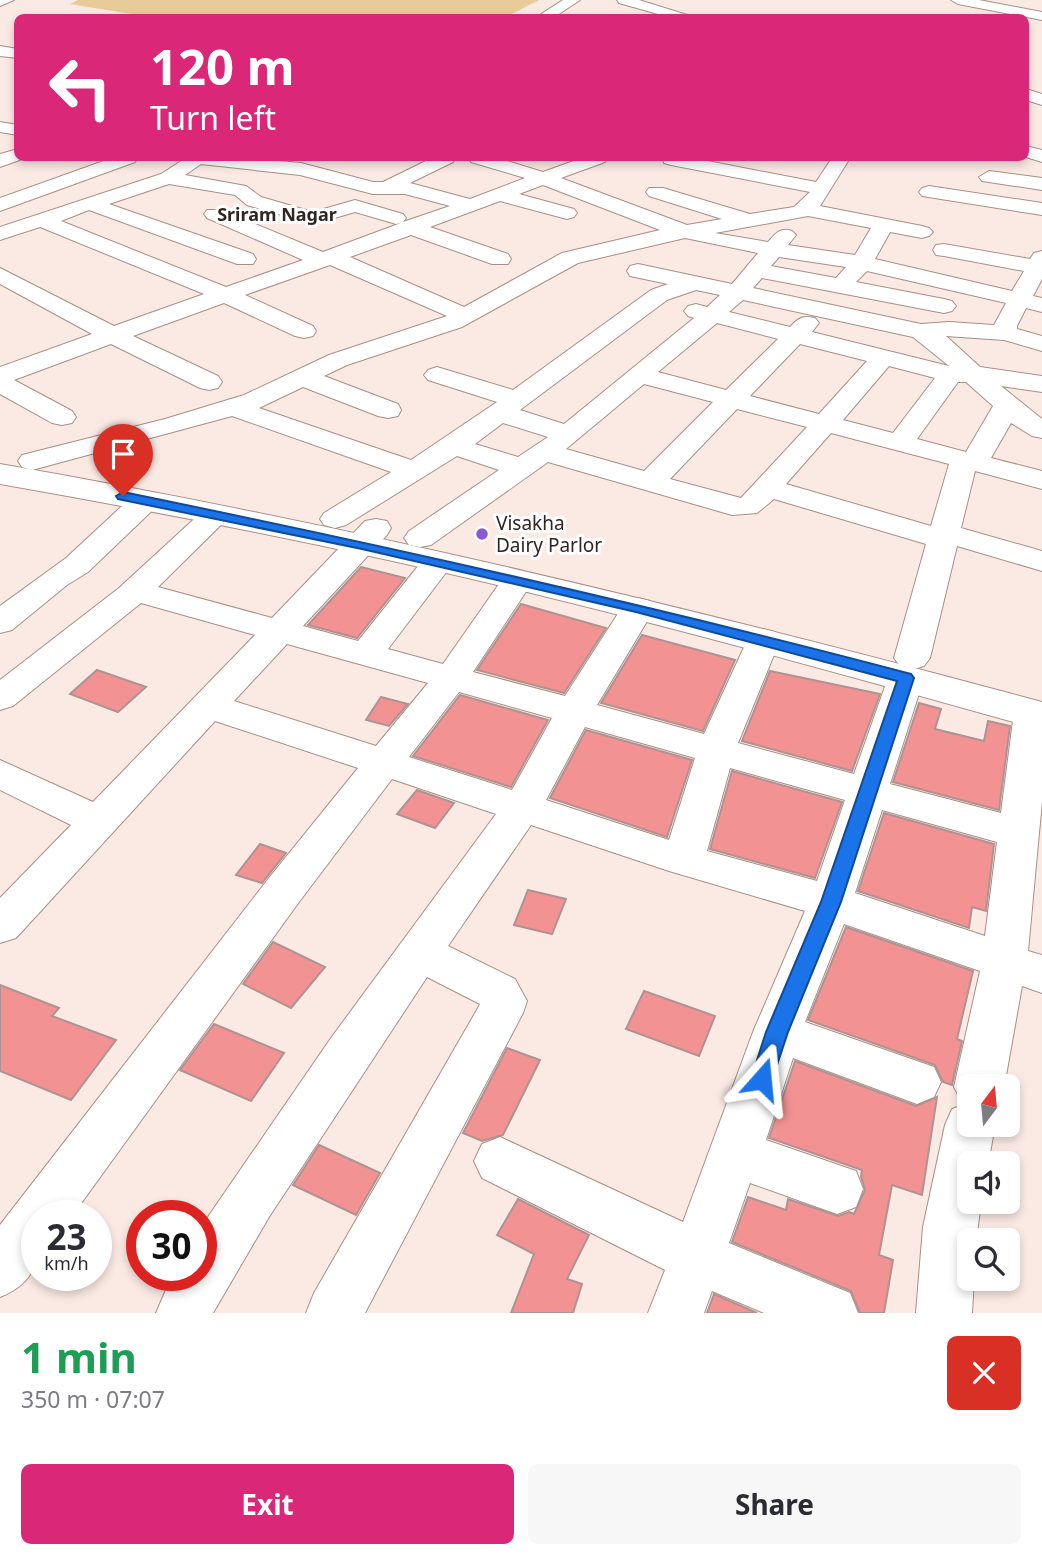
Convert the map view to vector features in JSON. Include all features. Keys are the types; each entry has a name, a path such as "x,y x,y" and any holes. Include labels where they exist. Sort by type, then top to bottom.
{"main road":[{"path":"25,467 146,500 216,514 369,536 429,550 678,597 1039,706"},
{"path":"25,467 335,519 369,536"},
{"path":"429,550 517,581 763,640 909,668"}],"street":[{"path":"0,2 6,0"},
{"path":"549,14 573,0"},
{"path":"624,0 675,14"},
{"path":"958,0 1042,16"},
{"path":"1029,142 1042,156"},
{"path":"0,205 120,161"},
{"path":"0,234 167,178 193,161"},
{"path":"254,161 307,170 373,188 405,188 471,205"},
{"path":"307,170 319,161"},
{"path":"388,187 441,161"},
{"path":"487,161 573,167"},
{"path":"502,161 527,164 544,179 625,208 681,243 751,222"},
{"path":"0,376 590,161"},
{"path":"681,161 822,189"},
{"path":"365,654 429,550 738,292 822,189 835,161"},
{"path":"699,205 750,175"},
{"path":"986,177 1042,184"},
{"path":"167,178 239,190 254,201 305,216 321,216 355,206 500,259"},
{"path":"656,192 751,222 794,226 868,243 1019,314 1042,344"},
{"path":"929,192 1042,209"},
{"path":"499,195 567,213"},
{"path":"90,204 245,259"},
{"path":"214,214 448,308 555,265 625,244 681,243 794,226 868,243 920,242"},
{"path":"51,216 46,222 48,225 226,295 304,331"},
{"path":"651,481 821,309 841,286 868,243"},
{"path":"944,250 1040,264 1019,314"},
{"path":"638,271 756,270 1019,314"},
{"path":"699,271 738,292 921,331 932,337 963,374 1025,418"},
{"path":"335,519 454,446 652,300 699,271"},
{"path":"7,285 209,382"},
{"path":"652,300 884,357 963,374 1042,384"},
{"path":"25,467 233,408 354,354 442,326 448,308"},
{"path":"921,331 949,329 1019,314"},
{"path":"454,446 651,481 732,506 746,507 755,502 884,357"},
{"path":"899,443 963,374"},
{"path":"437,375 568,434"},
{"path":"639,375 1042,480"},
{"path":"302,377 388,410"},
{"path":"0,383 62,417"},
{"path":"233,408 414,471"},
{"path":"676,1313 736,1154 777,1032 831,902 866,790 909,668 943,536 969,461 1025,418"},
{"path":"1003,469 1025,418"},
{"path":"767,488 1042,561"},
{"path":"0,623 56,578 77,565 146,500"},
{"path":"0,698 50,662 135,592 216,514"},
{"path":"0,926 369,536"},
{"path":"51,1200 184,1022 450,678 517,581"},
{"path":"135,592 1018,833"},
{"path":"188,1312 198,1282 250,1199 522,807 574,712 638,608"},
{"path":"684,860 716,750 763,640"},
{"path":"209,706 684,860 831,902 1023,969"},
{"path":"984,1074 1023,969 1018,833 1039,706"},
{"path":"0,774 80,813 99,819"},
{"path":"334,1313 500,1013 504,1001 499,992 419,953"},
{"path":"777,1032 917,1082"},
{"path":"944,1313 949,1237 967,1138"},
{"path":"736,1154 837,1189"},
{"path":"500,1161 697,1257 830,1313"},
{"path":"0,1270 21,1241"}],"shaded area":[{"path":"78,0 539,0 512,14 131,14 70,4"}],"building":[{"path":"361,567 405,578 357,638 308,625"},
{"path":"521,604 606,628 564,693 477,670"},
{"path":"642,635 735,660 703,731 601,703"},
{"path":"97,670 146,687 118,712 70,694"},
{"path":"770,671 880,694 852,771 742,741"},
{"path":"460,695 548,720 511,787 413,756"},
{"path":"381,697 408,704 389,726 366,720"},
{"path":"919,703 941,709 935,729 984,741 988,721 1010,726 999,810 893,782"},
{"path":"586,730 692,760 667,837 550,798"},
{"path":"732,771 842,802 815,878 710,849"},
{"path":"417,790 454,803 435,828 397,814"},
{"path":"884,813 994,844 986,911 972,907 969,928 858,891"},
{"path":"260,844 286,853 262,883 236,875"},
{"path":"528,890 566,899 552,934 514,925"},
{"path":"846,927 973,971 957,1039 962,1041 952,1085 943,1082 935,1065 808,1020"},
{"path":"273,942 325,967 291,1008 243,984"},
{"path":"0,985 59,1008 52,1016 116,1040 71,1100 0,1071"},
{"path":"644,991 715,1016 699,1056 626,1029"},
{"path":"214,1024 284,1053 251,1101 180,1070"},
{"path":"507,1048 540,1060 503,1135 482,1141 463,1133"},
{"path":"795,1061 916,1106 937,1097 922,1195 892,1185 879,1255 893,1260 884,1313 860,1313 851,1291 732,1242 748,1197 786,1210 788,1199 838,1216 849,1212 854,1214 865,1190 862,1170 769,1138"},
{"path":"319,1145 380,1173 356,1215 293,1185"},
{"path":"518,1199 589,1235 567,1279 582,1284 573,1313 511,1313 534,1254 497,1235"},
{"path":"714,1294 757,1313 707,1313"}],"place":[{"name":"Visakha Dairy Parlor","path":"482,534"}],"district":[{"name":"Sriram Nagar","path":"277,215"}],"route":[{"path":"123,496 362,545 638,608 906,678 866,790 831,902 777,1032 762,1079"}]}
